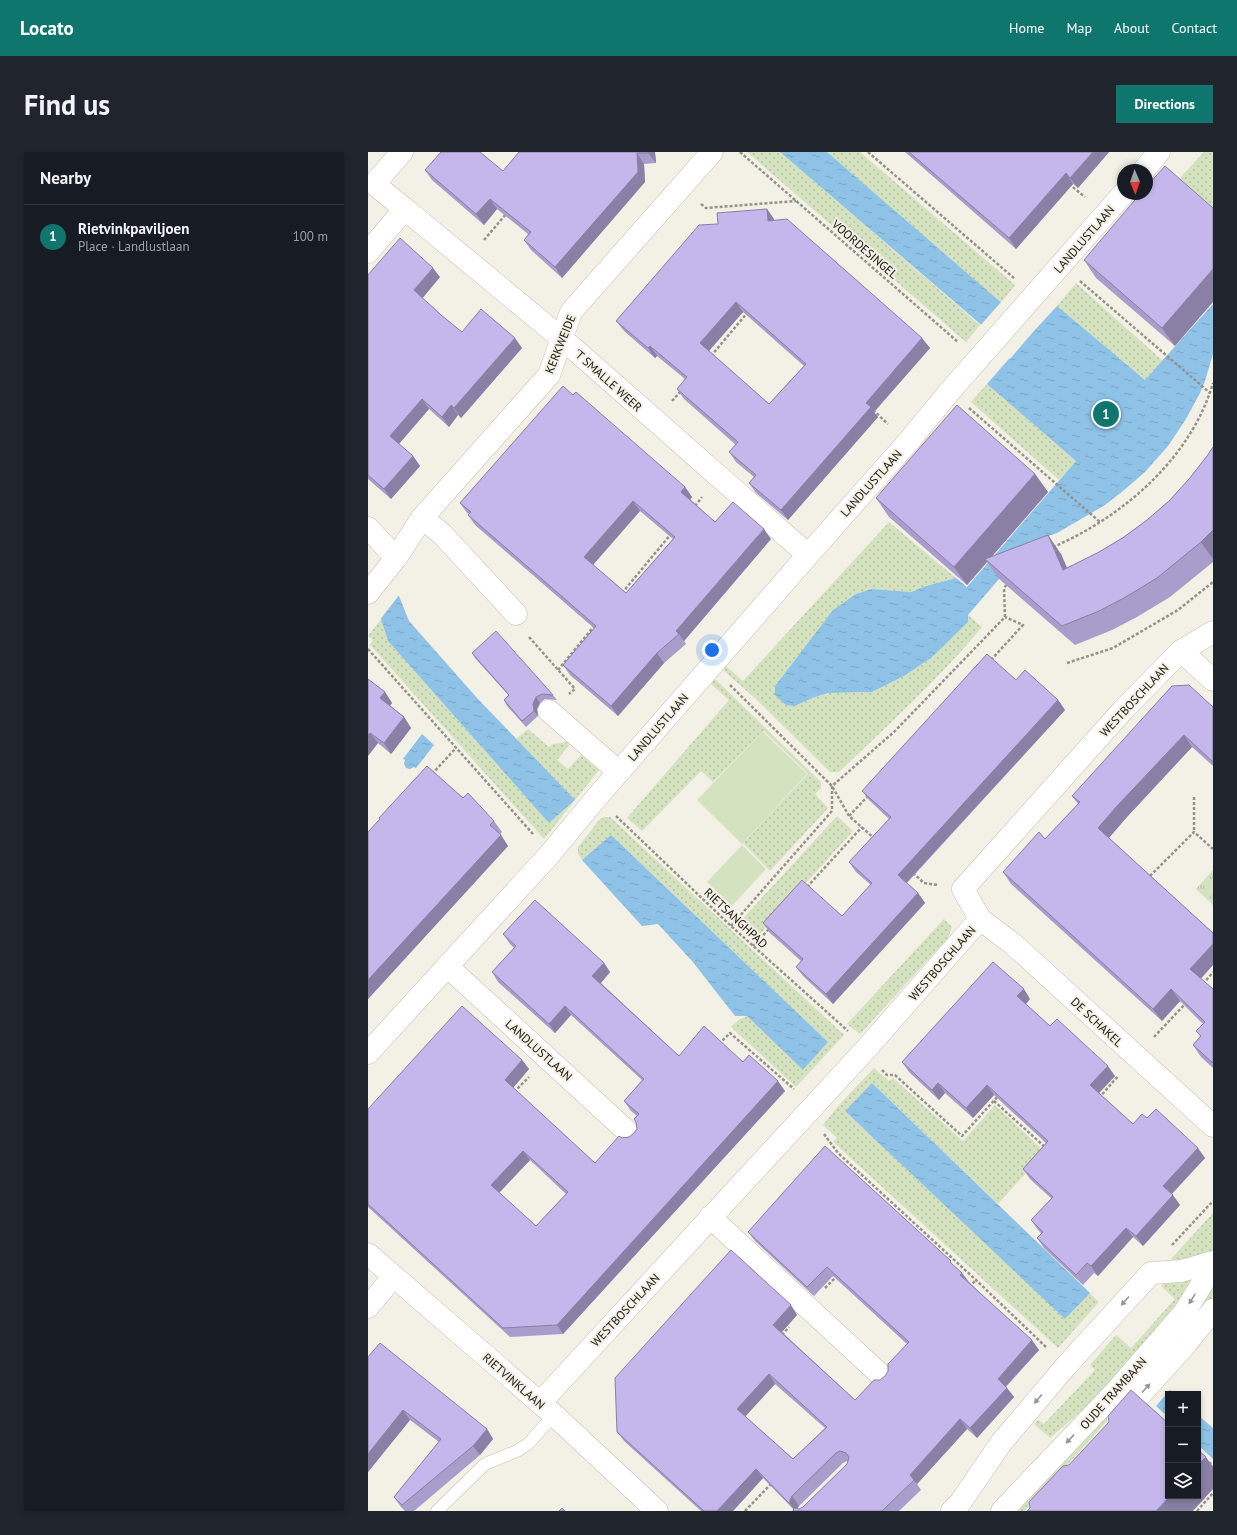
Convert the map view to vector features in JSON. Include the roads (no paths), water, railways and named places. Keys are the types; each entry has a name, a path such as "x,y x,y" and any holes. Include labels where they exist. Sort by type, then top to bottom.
{"street":[{"name":"'T SMALLE WEER","path":"402,152 374,184 562,339 808,555"},
{"name":"KERKWEIDE","path":"368,593 390,566 422,518 549,375 571,312 712,152"},
{"path":"1149,164 1159,152"},
{"name":"LANDLUSTLAAN","path":"368,1053 550,854 596,797 908,442 1118,200"},
{"path":"368,252 405,209"},
{"path":"422,518 442,534 516,614"},
{"path":"368,528 390,566"},
{"name":"WESTBOSCHLAAN","path":"547,1409 710,1217 867,1048 980,919 963,889 1123,710 1181,651 1213,632"},
{"path":"1181,651 1213,680"},
{"name":"LANDLUSTLAAN","path":"549,711 619,772"},
{"name":"DE SCHAKEL","path":"980,919 1013,944 1213,1126"},
{"name":"LANDLUSTLAAN","path":"447,966 631,1135"},
{"path":"710,1217 883,1377"},
{"path":"952,1511 960,1503 1002,1443 1066,1366 1151,1273 1181,1271 1213,1262"},
{"name":"RIETVINKLAAN","path":"371,1263 393,1277 547,1409 657,1511"},
{"name":"OUDE TRAMBAAN","path":"1002,1511 1123,1383 1184,1312 1213,1266"},
{"path":"368,1307 393,1277"},
{"name":"OUDE TRAMBAAN","path":"1108,1431 1186,1344 1213,1310"}],"lane":[{"path":"436,1511 485,1464 517,1451 528,1444 547,1409"}],"water":[{"path":"780,152 827,152 1034,331 1057,306 1145,380 1213,304 1213,354 1205,381 1186,419 1168,446 1145,472 1105,505 1057,533 1031,542 968,615 968,622 931,658 904,676 872,692 828,693 812,698 795,706 786,705 775,695 775,686 833,610 856,594 871,589 911,592 926,586 956,578 967,587 1076,461 987,384 1014,353"},
{"path":"368,571 399,596 409,621 477,698 575,800 549,823 388,641 381,619 368,609"},
{"path":"422,734 434,745 416,768 406,768 404,764 405,760 403,759"},
{"path":"611,835 828,1042 803,1070 747,1016 735,1016 692,961 658,924 642,926 582,860"},
{"path":"872,1083 1090,1293 1065,1319 845,1111"},
{"path":"1165,1396 1165,1414 1156,1406"},
{"path":"1201,1418 1213,1428 1213,1459 1201,1448"}],"place":[{"name":"Rietvinkpaviljoen","path":"1106,414"}]}
